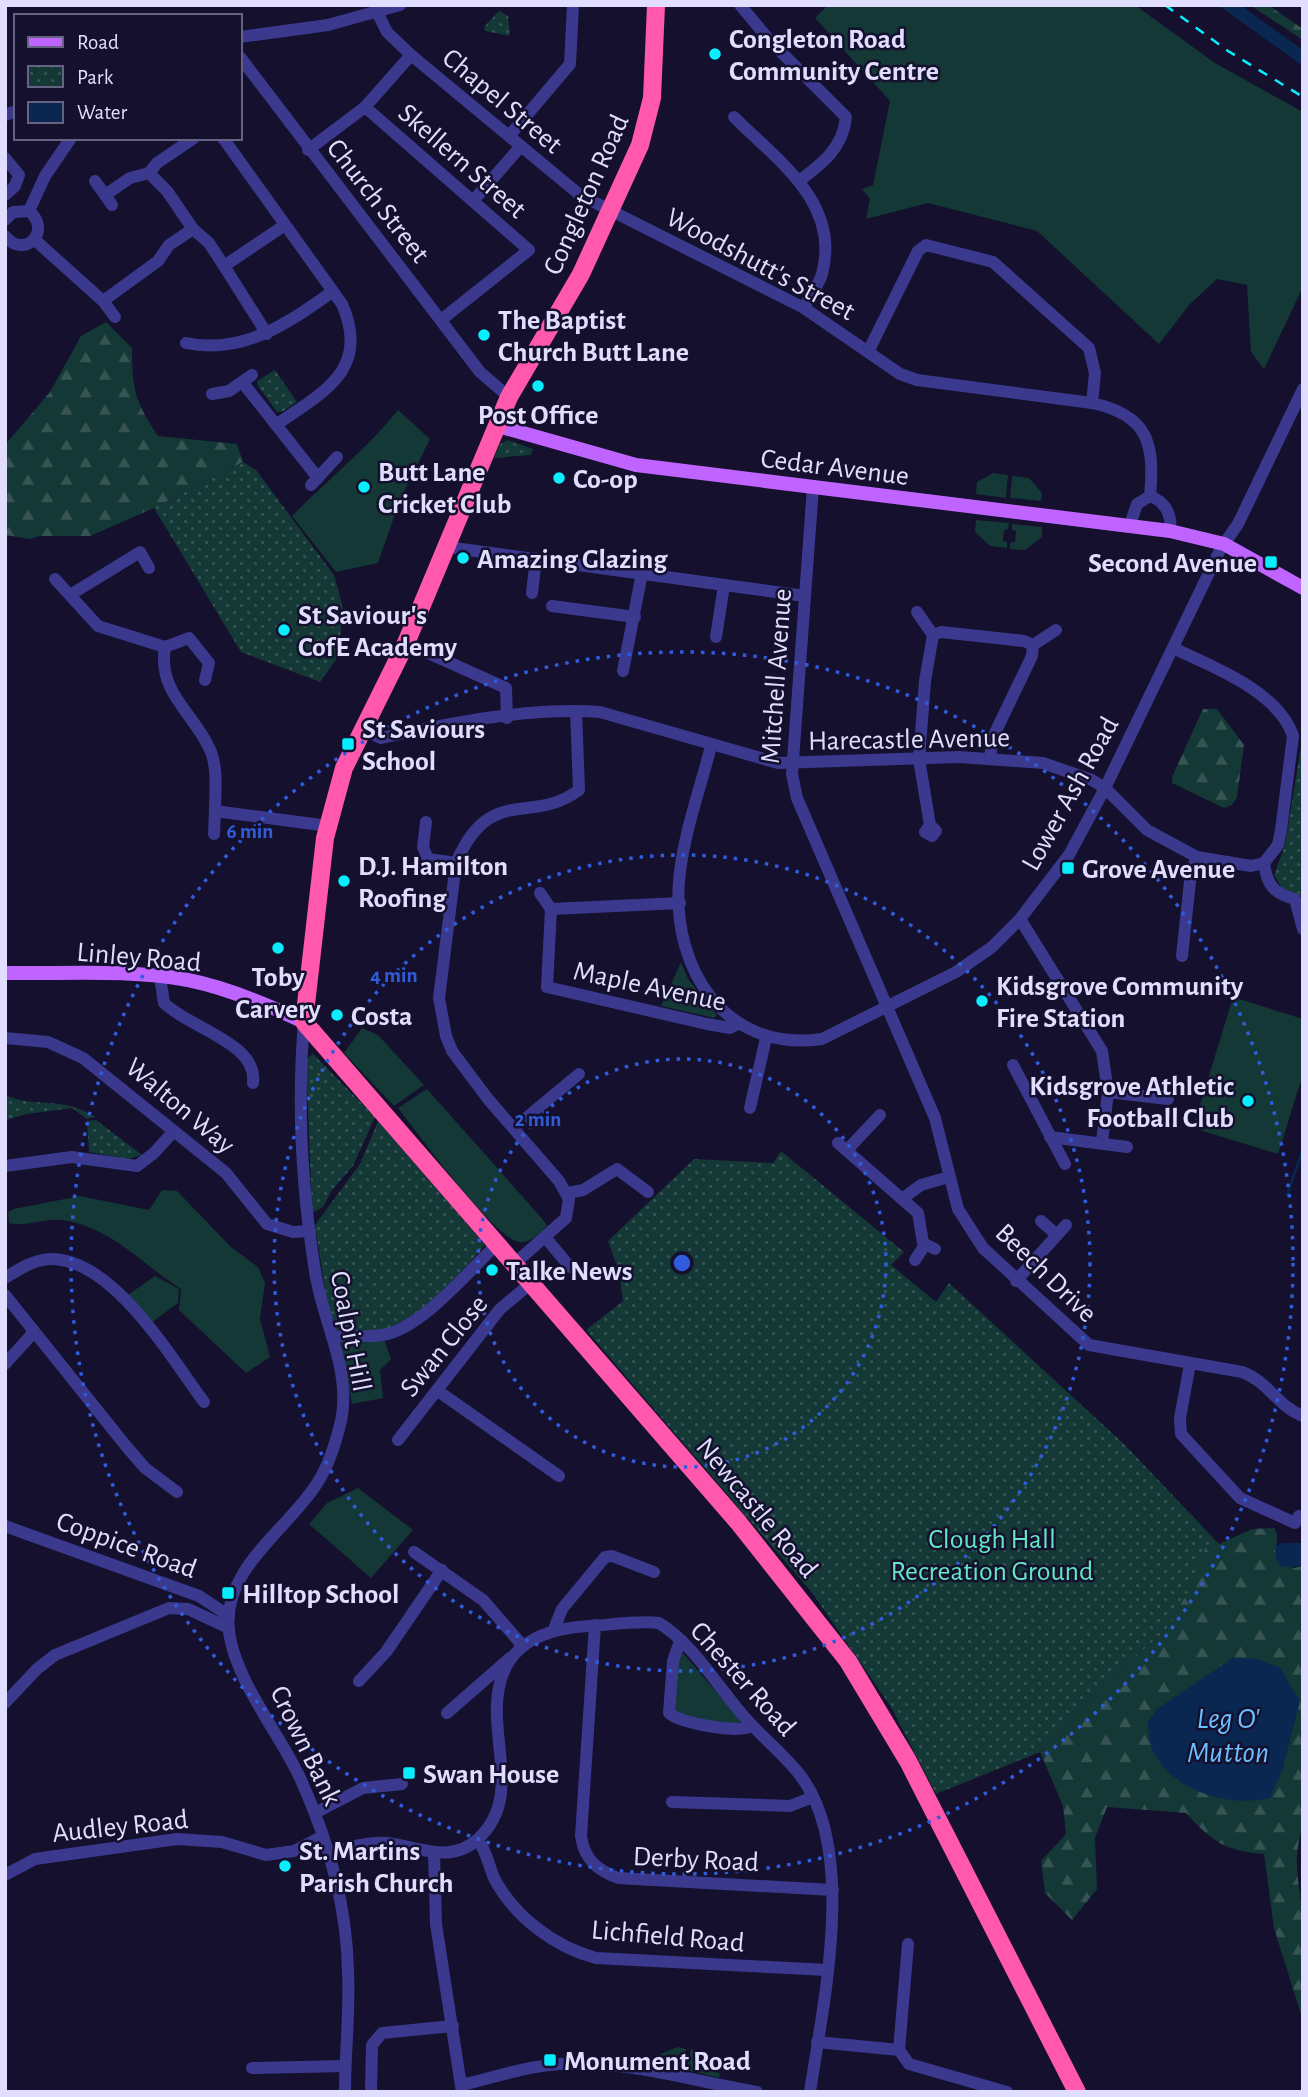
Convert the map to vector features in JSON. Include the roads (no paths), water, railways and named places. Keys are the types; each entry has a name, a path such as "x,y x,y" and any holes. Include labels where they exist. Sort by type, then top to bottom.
{"highway":[{"name":"Congleton Road","path":"304,1022 328,826 345,768 407,643 509,397 569,297 648,124 656,5"},
{"name":"Newcastle Road","path":"304,1022 738,1522 848,1661 908,1761 1077,2092"}],"main road":[{"name":"Cedar Avenue","path":"498,426 636,465 1170,531 1224,544 1303,588"},
{"name":"Linley Road","path":"5,973 160,976 187,980 241,995 304,1022"}],"street":[{"path":"242,37 328,25 378,14 400,5"},
{"path":"509,136 569,64 573,5"},
{"path":"740,5 790,61 846,117 844,135 837,147 799,181"},
{"name":"Chapel Street","path":"378,14 387,32 411,55 579,195 610,210"},
{"path":"790,61 799,51"},
{"path":"308,150 365,107 411,55"},
{"name":"Church Street","path":"242,60 308,150 442,320 509,397"},
{"name":"Skellern Street","path":"365,107 529,250 442,320"},
{"path":"734,116 799,181 821,215 821,277 804,308"},
{"path":"29,211 45,176 70,140"},
{"path":"95,181 108,200 130,178 149,173 156,163 191,140"},
{"path":"224,140 350,321 351,344 346,365 325,391 276,425"},
{"path":"473,201 521,146"},
{"path":"5,158 19,175 15,186 5,195"},
{"path":"149,173 180,207 193,229 209,243 268,334"},
{"name":"Woodshutt's Street","path":"610,210 804,308 900,374 917,380 1092,403 1111,407 1129,416 1140,427 1151,452 1150,496"},
{"path":"5,220 13,212 29,211"},
{"path":"29,211 38,221 35,240"},
{"path":"225,266 285,225"},
{"path":"103,301 158,261 169,246 193,229"},
{"path":"6,240 25,246 35,240"},
{"path":"35,240 103,301 116,317"},
{"path":"868,352 918,251 926,245 950,250 993,262 1089,348 1095,373 1092,403"},
{"path":"186,343 268,334 332,292"},
{"path":"212,394 229,391 247,379 315,482 337,457"},
{"path":"1224,544 1238,524 1303,389"},
{"name":"Mitchell Avenue","path":"813,488 792,765 797,798 859,939"},
{"path":"1130,525 1137,505 1150,496 1164,504 1170,516 1170,531"},
{"name":"Lower Ash Road","path":"766,1038 802,1042 822,1039 889,1008 956,972 992,947 1020,919 1069,855 1105,788 1224,544"},
{"path":"70,595 137,547 149,568"},
{"path":"447,547 805,596"},
{"path":"532,593 536,558"},
{"path":"624,671 642,573"},
{"path":"55,579 98,626 160,643 165,647 166,679 176,702 212,755 214,834"},
{"path":"716,637 724,585"},
{"path":"552,606 635,617"},
{"path":"917,612 933,635 925,681 919,759 930,825"},
{"path":"1032,645 1056,630"},
{"path":"933,635 941,632 1024,640 1032,645"},
{"path":"165,647 189,638 209,663 205,680"},
{"path":"407,643 506,688 508,718"},
{"path":"990,757 993,737 1032,656 1032,645"},
{"path":"1105,788 1147,830 1197,857 1251,866 1264,863 1278,845 1293,736 1289,725 1281,714 1240,681 1173,648"},
{"path":"513,1265 569,1212 568,1193 488,1099 452,1051 446,1036 439,998 456,863 464,845 480,823 507,810 565,800 579,790 576,711"},
{"name":"Harecastle Avenue","path":"364,730 381,738 508,718 576,711 600,712 712,746 792,765 990,757 1043,763 1069,770 1105,788"},
{"path":"712,746 685,847 680,903 683,939 692,968 717,1005 738,1024 766,1038 750,1108"},
{"path":"215,811 328,826"},
{"path":"426,822 423,847 428,859 456,863"},
{"path":"1182,956 1191,872 1197,857"},
{"path":"1264,863 1267,881 1272,890 1295,900 1303,929"},
{"path":"540,893 551,909 680,903"},
{"name":"Maple Avenue","path":"551,909 547,987 707,1024 730,1028 738,1024"},
{"path":"1020,919 1101,1051 1108,1092 1102,1142"},
{"name":"Beech Drive","path":"859,939 935,1118 949,1177 964,1221 983,1248 1088,1345 1254,1376 1290,1409 1303,1416"},
{"path":"160,976 164,1003 191,1024 239,1048 253,1067 253,1083"},
{"name":"Coalpit Hill","path":"229,1622 234,1588 246,1569 317,1483 331,1453 344,1402 340,1367 315,1274 310,1231 300,1076 304,1022"},
{"name":"Walton Way","path":"5,1038 48,1042 74,1053 116,1083 226,1174 267,1224 293,1232 310,1231"},
{"path":"302,1051 309,1044 322,1042"},
{"path":"1013,1065 1065,1164"},
{"path":"514,1128 579,1074"},
{"path":"1108,1092 1168,1099"},
{"path":"880,1115 842,1146 903,1198 920,1218 920,1236 930,1247 915,1259"},
{"path":"5,1166 72,1157 136,1166 154,1153 173,1132"},
{"path":"1050,1137 1127,1147"},
{"path":"568,1193 583,1190 617,1169 642,1191"},
{"path":"903,1198 921,1185 949,1177"},
{"path":"1016,1281 1062,1230 1041,1221"},
{"path":"545,1237 570,1268"},
{"path":"332,1337 384,1335 419,1318 444,1297 496,1244"},
{"path":"5,1278 20,1268 49,1259 61,1260 92,1273 111,1286 135,1311 205,1402"},
{"name":"Swan Close","path":"398,1440 500,1309 530,1284"},
{"path":"5,1294 125,1446 145,1468 177,1492"},
{"path":"5,1364 34,1332"},
{"path":"1190,1364 1180,1418 1181,1434 1240,1498 1295,1523 1299,1516"},
{"path":"438,1391 559,1476"},
{"name":"Coppice Road","path":"5,1526 199,1595 229,1622"},
{"path":"414,1552 483,1600 523,1645"},
{"path":"554,1629 562,1609 606,1557 612,1556 654,1572"},
{"path":"359,1681 386,1652 442,1570"},
{"path":"5,1703 37,1668 55,1655 169,1608 188,1609 229,1622"},
{"name":"Crown Bank","path":"229,1622 242,1671 291,1759 315,1813 329,1854 346,1940 349,1975 345,2092"},
{"name":"Chester Road","path":"447,1713 523,1645 554,1629 659,1623 680,1642 751,1726 800,1775 813,1797 828,1836 833,1890 827,1970 810,2092"},
{"name":"Derby Road","path":"596,1625 581,1836 590,1860 604,1873 618,1878 833,1890"},
{"path":"680,1642 673,1661 669,1713 678,1720 740,1730 751,1726"},
{"path":"329,1854 362,1844 386,1843 434,1853 451,1853 477,1840 497,1806 504,1778 497,1710 510,1657"},
{"path":"315,1813 363,1788 402,1784"},
{"path":"672,1802 790,1806 813,1797"},
{"name":"Audley Road","path":"5,1875 35,1859 163,1841 222,1842 266,1855 294,1851 323,1836"},
{"name":"Lichfield Road","path":"477,1840 500,1890 530,1922 565,1948 596,1958 827,1970"},
{"path":"434,1853 436,1924 462,2088 530,2068 595,2064 643,2068 757,2092"},
{"path":"908,1944 899,2050 909,2064 1007,2092"},
{"path":"371,2092 372,2045 382,2033 453,2026"},
{"path":"817,2042 899,2050"},
{"path":"252,2068 345,2066"}],"water":[{"path":"1218,5 1241,5 1303,50 1303,66"},
{"path":"1282,1543 1303,1543 1303,1566 1282,1567 1276,1559 1275,1547"},
{"name":"Leg O' Mutton","path":"1233,1658 1257,1659 1280,1668 1300,1701 1283,1768 1270,1798 1237,1800 1202,1793 1173,1776 1161,1764 1151,1746 1148,1722 1157,1709"}],"waterway":[{"path":"1287,1195 1303,1149"}],"railway":[{"path":"1165,5 1228,51 1303,97"}],"place":[{"name":"Congleton Road Community Centre","path":"715,54"},
{"name":"The Baptist Church Butt Lane","path":"484,335"},
{"name":"Post Office","path":"538,386"},
{"name":"Co-op","path":"559,478"},
{"name":"Butt Lane Cricket Club","path":"364,487"},
{"name":"Amazing Glazing","path":"463,558"},
{"name":"Second Avenue","path":"1271,562"},
{"name":"St Saviour's CofE Academy","path":"284,630"},
{"name":"St Saviours School","path":"348,744"},
{"name":"Grove Avenue","path":"1068,868"},
{"name":"D.J. Hamilton Roofing","path":"344,881"},
{"name":"Toby Carvery","path":"278,948"},
{"name":"Kidsgrove Community Fire Station","path":"982,1001"},
{"name":"Costa","path":"337,1015"},
{"name":"Kidsgrove Athletic Football Club","path":"1248,1101"},
{"name":"Talke News","path":"492,1270"},
{"name":"Hilltop School","path":"228,1593"},
{"name":"Swan House","path":"409,1773"},
{"name":"St. Martins Parish Church","path":"285,1866"},
{"name":"Monument Road","path":"550,2060"}],"park label":[{"name":"Clough Hall Recreation Ground","path":"992,1554"}]}
